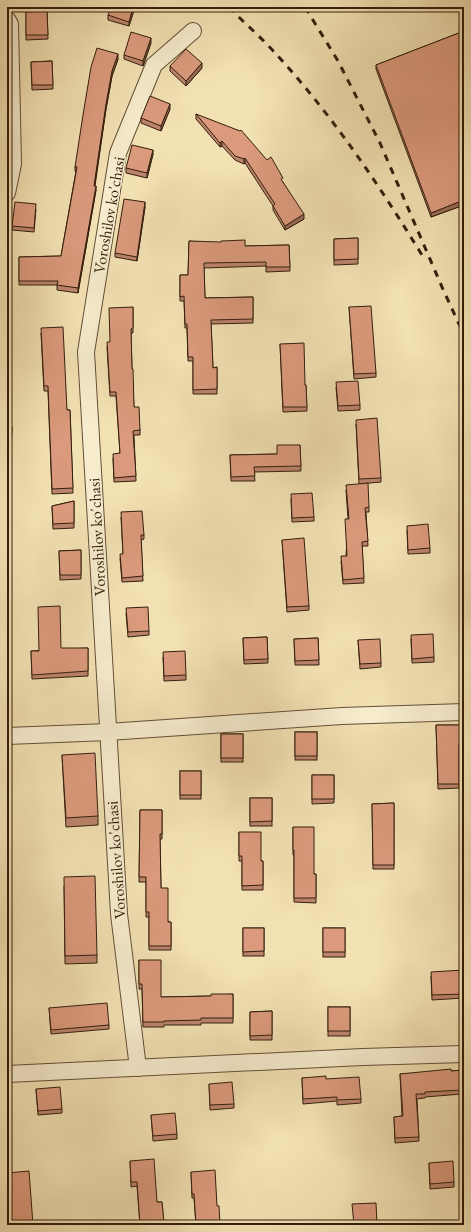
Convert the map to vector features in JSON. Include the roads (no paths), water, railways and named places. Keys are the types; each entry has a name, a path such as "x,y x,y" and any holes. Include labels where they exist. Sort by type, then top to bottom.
{"street":[{"path":"7,19 10,24 13,164 7,193"},
{"name":"Voroshilov ko'chasi","path":"138,1068 119,914 86,352 118,153 154,65 193,31"},
{"path":"7,736 108,732 342,716 464,712"},
{"path":"7,1074 356,1057 464,1054"}],"railway":[{"path":"229,7 270,48 318,103 374,180 425,260"},
{"path":"305,7 338,61 380,143 464,335"}]}
